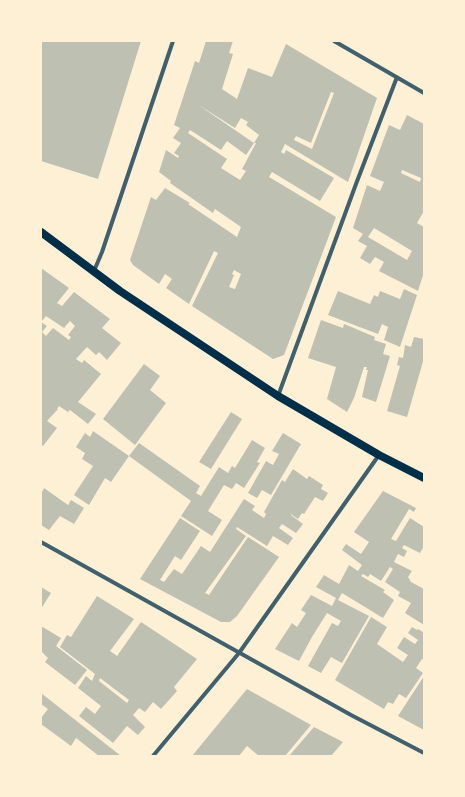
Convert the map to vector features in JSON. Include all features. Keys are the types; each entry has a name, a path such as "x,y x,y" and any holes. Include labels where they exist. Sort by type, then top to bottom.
{"main road":[{"path":"41,232 120,291 278,396 379,455 424,478"}],"street":[{"path":"94,271 173,41"},
{"path":"334,41 424,93"},
{"path":"278,396 356,184 397,78"},
{"path":"153,756 239,653 379,455"},
{"path":"41,542 351,715 424,753"}],"building":[{"path":"41,41 141,41 98,179 41,161"},
{"path":"206,41 233,41 229,53 233,54 222,89 237,99 248,68 272,77 286,44 377,98 348,182 285,144 281,152 284,154 286,150 334,178 320,201 272,172 269,177 336,217 284,355 273,359 192,306 218,253 214,251 189,304 166,288 172,279 165,274 159,284 133,265 130,260 151,197 156,200 165,188 190,203 188,204 237,237 241,227 215,209 213,213 170,183 171,181 159,172 166,150 178,158 179,156 174,153 181,143 173,138 180,128 174,125 195,61 199,63","holes":["331,92 334,93 312,149 294,140 296,136 311,143","197,104 235,128 241,118 248,122 246,125 259,135 254,143","190,130 221,150 227,141 246,155 254,143 256,143 242,169 246,171 240,180 221,168 227,159 188,133","234,270 241,274 235,289 229,287 234,275 232,274"]},
{"path":"407,115 424,124 424,211 417,223 424,227 424,272 418,291 379,271 384,262 375,257 370,264 360,258 367,246 358,241 363,234 353,228 367,185 380,191 384,182 370,176 389,125 400,130","holes":["402,170 421,178 420,182 401,173","374,228 412,251 407,260 368,237"]},
{"path":"41,268 69,288 57,303 62,306 74,292 110,319 102,328 121,343 107,360 99,352 96,355 87,347 76,359 82,363 84,360 101,374 78,402 96,414 88,424 70,410 68,412 59,406 47,421 57,428 43,446 41,445","holes":["46,316 64,328 70,321 75,326 68,335 71,337 69,340 53,328 46,336 42,332 47,326 41,322"]},
{"path":"404,289 417,295 400,347 384,340 388,327 382,324 378,334 328,315 338,291 370,304 374,295 378,297 380,291 400,299"},
{"path":"321,320 343,328 344,324 375,337 374,340 386,344 383,354 390,356 376,402 362,397 368,370 366,370 367,367 364,367 354,398 347,412 327,399 336,367 308,358"},
{"path":"414,337 424,339 424,358 407,417 387,411 400,366 397,365 399,357 403,358 405,345 411,347"},
{"path":"144,364 160,376 150,390 166,403 135,445 103,419"},
{"path":"231,412 242,419 211,469 199,462"},
{"path":"93,431 129,456 111,482 105,478 89,505 74,495 93,466 82,459 85,453 76,447 85,433 90,437"},
{"path":"283,433 301,444 271,495 262,490 257,498 248,493 266,461 273,465 279,454 272,451"},
{"path":"252,440 265,448 257,462 260,463 244,488 236,483 232,489 224,485 208,511 222,520 212,536 181,516 191,501 129,456 139,443 200,486 196,493 201,496 219,467 228,473 232,466 235,468"},
{"path":"293,469 307,479 309,476 323,485 321,489 328,493 323,501 315,497 304,514 302,513 298,519 291,514 303,524 296,533 282,524 279,528 293,538 288,545 273,536 267,546 237,527 236,529 246,536 205,593 209,595 248,537 279,557 237,616 230,622 221,622 140,579 180,518 200,531 181,560 175,556 160,580 164,582 174,569 182,574 201,546 210,552 244,499 255,506 252,510 264,518 266,514 264,512 282,480 285,482"},
{"path":"44,488 68,505 71,500 84,508 74,524 60,516 49,530 41,525 41,494"},
{"path":"383,491 416,508 414,512 409,509 391,539 396,541 410,518 424,527 424,546 420,553 404,545 402,548 407,551 404,557 398,554 394,562 412,571 408,577 411,582 424,589 424,625 405,613 411,603 398,596 400,592 385,582 393,569 390,567 381,581 370,574 368,577 363,574 361,576 385,590 383,592 394,600 383,618 342,593 338,600 369,616 342,663 331,657 321,673 308,666 332,623 338,626 341,621 327,613 299,661 275,649 292,623 297,627 306,613 301,610 311,595 332,606 336,598 316,587 324,575 339,584 349,565 358,571 362,565 342,550 346,544 361,554 369,542 354,532"},
{"path":"41,587 51,593 41,609"},
{"path":"97,596 134,619 110,651 117,656 141,622 197,659 174,687 177,691 161,709 153,702 145,712 139,708 133,715 145,727 138,735 127,726 113,743 79,716 86,707 95,714 101,706 78,688 86,676 92,681 95,674 60,647 67,635 71,637","holes":["100,678 129,700 127,703 99,681"]},
{"path":"371,617 387,627 377,644 403,662 408,655 397,648 404,637 415,644 418,640 408,633 412,627 423,632 424,630 424,660 422,659 416,668 423,673 406,698 399,694 393,704 388,702 384,709 335,680"},
{"path":"41,626 61,638 56,646 87,670 75,685 45,662 48,658 41,651"},
{"path":"424,676 424,730 398,716"},
{"path":"247,689 311,725 285,756 259,756 247,746 239,756 192,756"},
{"path":"41,693 121,756 99,756 76,738 71,746 41,724 41,718 48,709 41,704"},
{"path":"314,727 343,742 331,756 289,756"}]}
